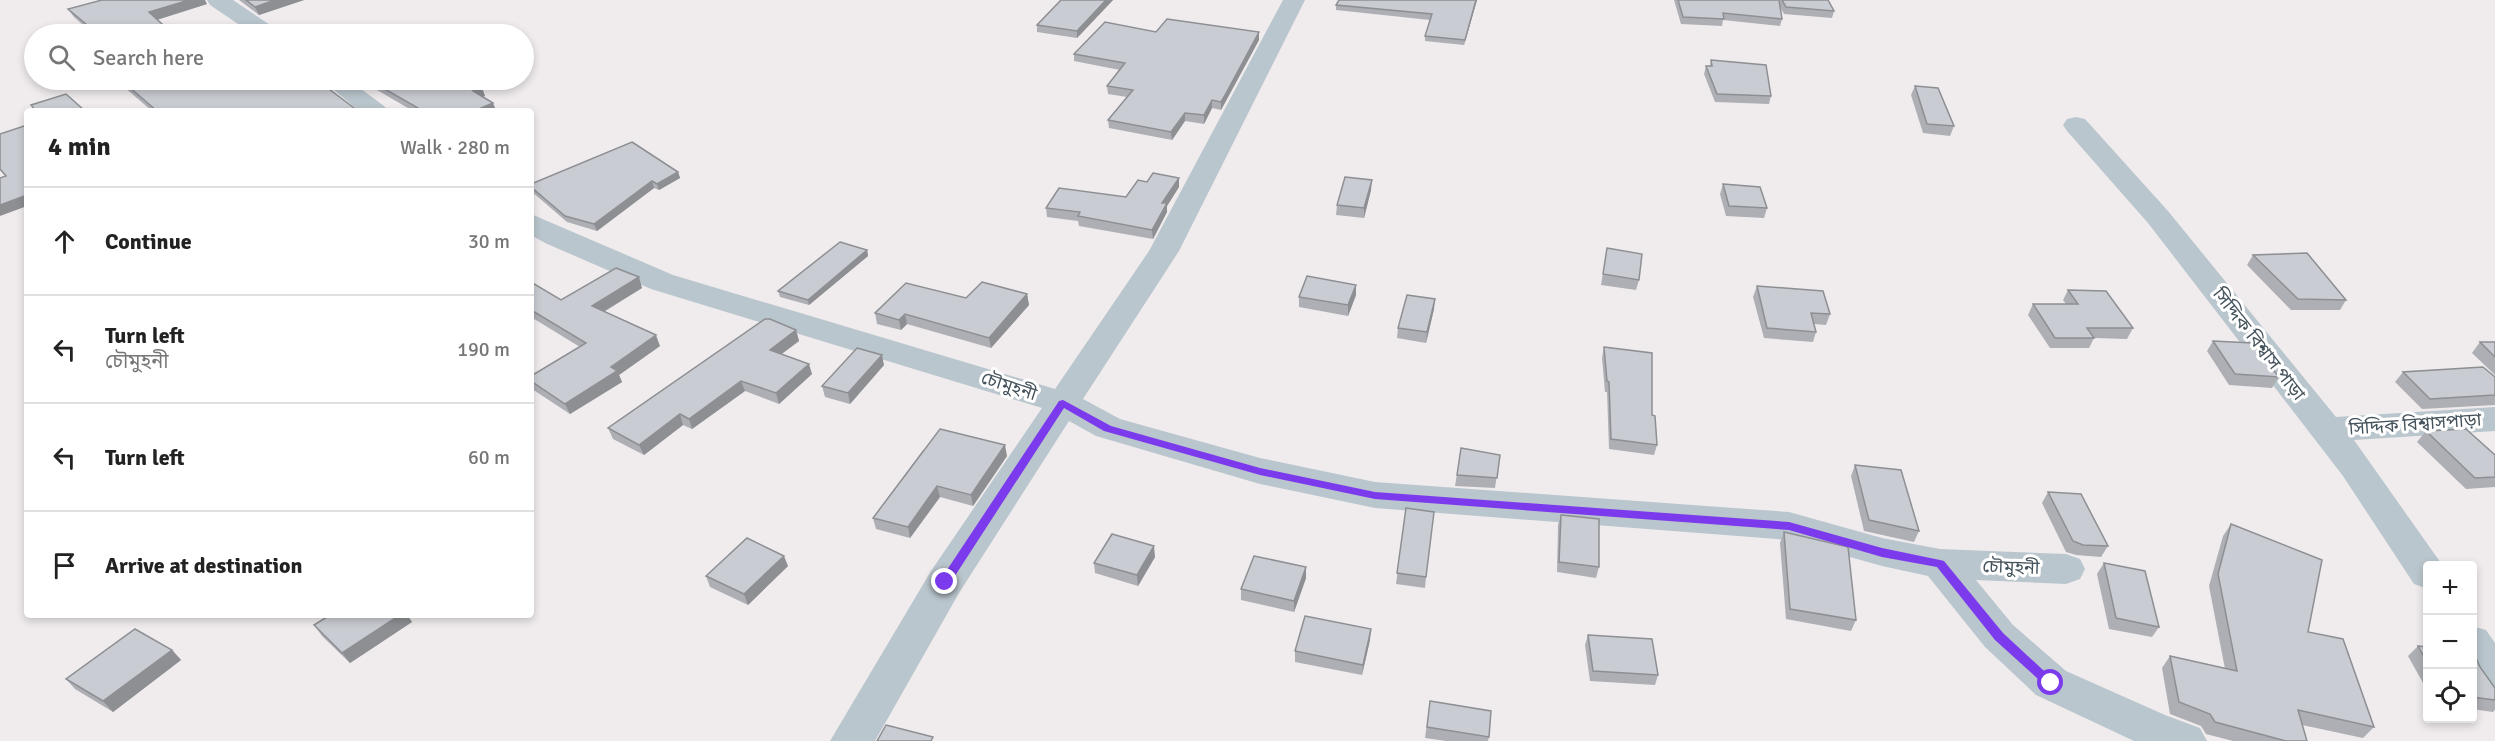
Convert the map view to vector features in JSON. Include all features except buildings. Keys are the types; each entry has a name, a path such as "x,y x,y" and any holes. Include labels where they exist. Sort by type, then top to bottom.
{"street":[{"path":"218,0 253,24"},
{"path":"852,741 945,582 1164,250 1294,0"},
{"path":"347,90 371,108"},
{"name":"সিদ্দিক বিশ্বাস পাড়া","path":"2076,125 2158,217 2330,429 2423,568"},
{"name":"চৌমুহনী","path":"534,225 555,237 662,282 943,365 1063,403 1108,428 1260,471 1375,495 1789,526 1882,552 1940,564 2066,569"},
{"name":"সিদ্দিক বিশ্বাসপাড়া","path":"2330,429 2495,419"},
{"path":"1940,564 1999,636 2051,683 2151,729 2185,741"},
{"path":"2477,649 2495,676"}],"route":[{"path":"945,582 1063,403 1108,428 1260,471 1375,495 1789,526 1882,552 1940,564 1999,636 2051,683"}]}
